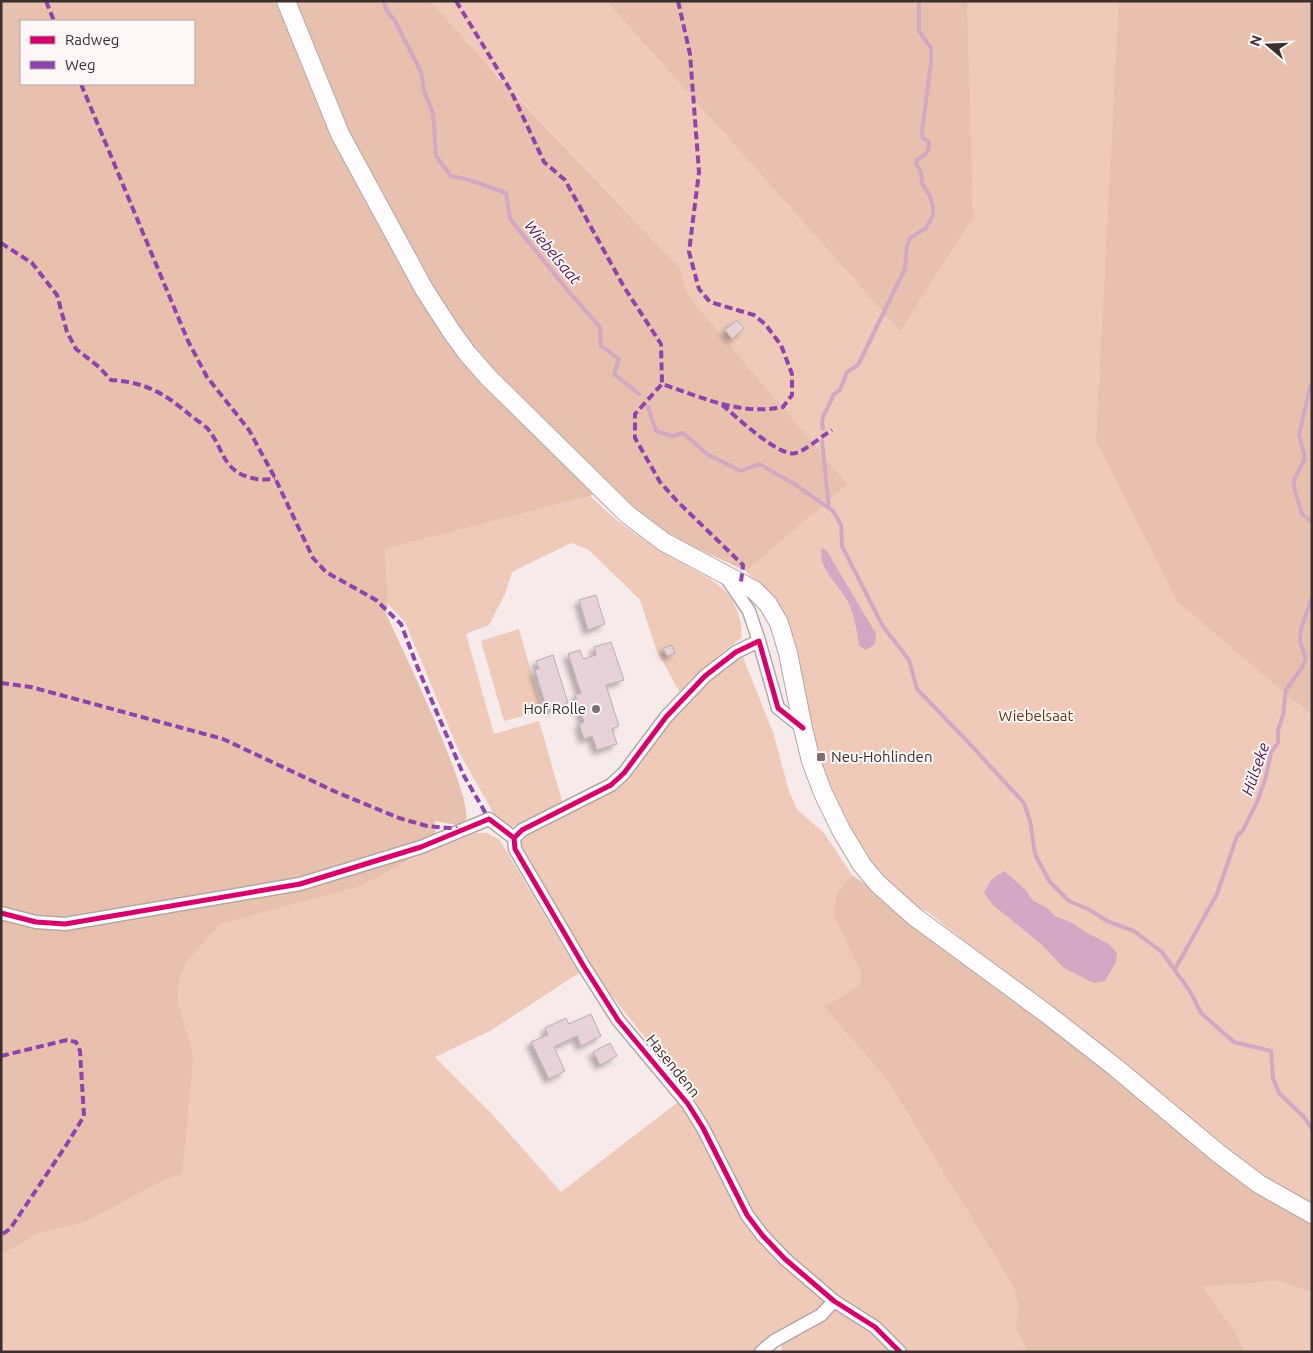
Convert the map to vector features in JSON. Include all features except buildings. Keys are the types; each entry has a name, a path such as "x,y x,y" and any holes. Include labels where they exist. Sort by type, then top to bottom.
{"main road":[{"path":"286,1 340,134 424,288 466,352 488,377 627,514 664,542 754,590 768,604 779,623 788,653 802,728 811,760 826,800 862,865 878,884 915,917 1047,1014 1115,1067 1218,1154 1259,1184 1312,1214"}],"street":[{"path":"722,573 749,611 778,708 802,728"},
{"path":"1,913 36,922 65,924 300,884 421,847 489,819 514,838 522,830 611,785 624,773 666,717 705,676 736,652 759,641"},
{"name":"Hasendenn","path":"514,838 515,849 519,857 582,965 618,1020 688,1104 703,1128 747,1215 763,1236 784,1258 834,1301 875,1327 900,1352"},
{"path":"761,1352 774,1341 821,1315 834,1301"}],"green space":[{"name":"Wiebelsaat","path":"341,1 606,1 859,285 892,1 1148,1 1296,703 1312,716 1312,1209 1259,1179 1103,1051 928,912 910,904 872,870 824,782 766,593 746,571 754,563","holes":["476,53 681,269 690,297 785,410"]},
{"path":"590,496 608,513 638,536 721,587 730,597 737,611 741,625 741,638 721,653 680,693 656,649 640,600 589,550 571,543 512,572 505,594 489,625 466,634 494,734 539,721 563,804 510,828 496,818 460,754 405,622 388,604 385,549"},
{"path":"519,629 542,711 504,721 481,641"},
{"path":"742,655 773,732 789,791 797,809 824,833 852,875 836,894 834,915 862,975 859,985 826,1007 887,1080 1013,1286 1019,1309 1015,1328 1028,1352 906,1352 898,1341 833,1294 786,1255 751,1211 726,1157 696,1102 586,963 522,854 520,840 527,835 615,790 631,773 679,707 723,668"},
{"path":"466,833 486,833 499,839 579,973 490,1031 435,1057 492,1114 561,1192 678,1102 710,1153 741,1215 756,1238 779,1261 827,1299 818,1313 756,1352 1,1352 1,1255 39,1233 84,1223 165,1180 181,1174 194,1056 178,1001 179,979 188,960 221,924 362,886 436,845"},
{"path":"1279,1281 1312,1293 1312,1352 1246,1352 1236,1333 1203,1287"},
{"path":"840,1308 862,1323 895,1352 783,1352 778,1340"}],"shaded area":[{"path":"1,1 430,1 497,76 681,269 690,297 847,484 746,571 690,545 654,525 610,486 590,496 385,549 388,604 386,614 420,686 448,752 459,782 465,806 466,820 457,825 435,821 436,845 362,886 221,924 188,960 179,979 178,1001 194,1056 182,1174 165,1180 84,1223 39,1233 1,1255"},
{"path":"606,1 967,1 973,217 900,331"},
{"path":"1119,1 1312,1 1312,716 1178,602 1096,441"},
{"path":"822,548 827,551 876,634 875,644 866,650 859,646 855,622 847,600 825,569 821,555"},
{"path":"1004,871 1026,890 1033,901 1046,907 1055,916 1074,924 1109,944 1117,953 1116,962 1105,981 1094,983 1064,968 1041,944 992,904 984,893 991,880"},
{"path":"852,875 909,915 1312,1223 1312,1293 1279,1281 1203,1287 1236,1333 1246,1352 1028,1352 1015,1328 1019,1309 1013,1286 887,1080 825,1007 859,985 862,975 834,916 836,894"}],"waterway":[{"name":"Wiebelsaat","path":"384,1 386,9 395,21 421,72 424,91 433,113 436,156 451,176 470,180 506,193 510,219 600,327 601,346 619,359 614,374 639,394"},
{"path":"823,429 823,417 834,394 840,390 847,372 858,365 905,269 907,245 910,238 926,228 933,215 930,196 922,183 921,172 916,164 917,160 925,155 929,148 929,142 923,138 922,132 931,63 931,48 919,31 919,1"},
{"name":"Hülseke","path":"1312,387 1310,387 1299,435 1305,458 1294,480 1294,487 1302,514 1312,522"},
{"name":"Wiebelsaat","path":"648,407 656,431 672,436 683,433 707,454 741,471 759,464 793,483 833,511 841,525 842,546 882,625 909,660 917,689 1024,803 1030,821 1035,854 1049,881 1069,901 1090,910 1107,921 1134,931 1162,952 1191,993 1201,1013 1234,1042 1271,1051 1273,1078 1279,1093 1304,1117 1312,1129"},
{"path":"822,441 829,508"},
{"name":"Hülseke","path":"1175,969 1217,894 1237,836 1243,830 1257,802 1266,777 1271,752 1278,743 1278,731 1283,715 1286,690 1306,659 1300,642 1301,629 1312,597"}],"marked path":[{"path":"46,1 54,20"},
{"path":"456,1 511,91 544,162 565,180 624,287 661,344 662,384"},
{"path":"678,1 690,54 699,172 689,252 699,289 710,302 754,315 765,324 781,345 792,374 792,395 783,407 752,409 721,404 662,384 635,414 635,438 660,482 743,565 741,582"},
{"path":"81,85 188,341 207,377 249,430 275,478 313,558 326,572 376,600 401,624 464,776 489,819"},
{"path":"1,243 32,263 57,295 67,332 76,349 99,367 111,380 134,383 163,395 208,429 229,465 242,475 261,479 275,478"},
{"path":"722,405 769,443 789,453 800,452 832,430"},
{"path":"1,683 31,687 223,739 336,792 399,818 427,826 460,829"},
{"path":"1,1056 67,1040 76,1042 80,1051 84,1116 10,1229 1,1235"}],"cycle path":[{"path":"514,838 522,830 611,785 624,773 666,717 705,676 736,652 759,641 778,708 803,728"},
{"path":"1,913 36,922 65,924 300,884 421,847 489,819 514,838"},
{"path":"514,838 515,849 583,965 618,1020 688,1104 703,1128 747,1215 763,1236 785,1259 834,1301 875,1327 900,1352"}],"place":[{"name":"Hof Rolle","path":"596,709"},
{"name":"Neu-Hohlinden","path":"821,757"}]}
